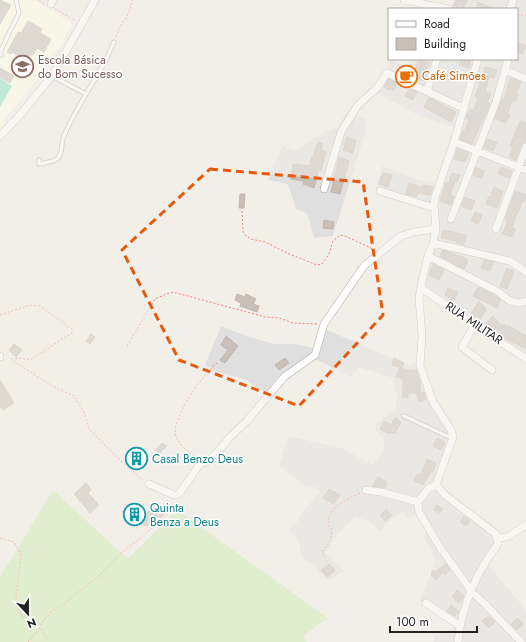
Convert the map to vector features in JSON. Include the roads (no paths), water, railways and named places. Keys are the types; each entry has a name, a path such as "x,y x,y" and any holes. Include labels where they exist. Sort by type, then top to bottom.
{"street":[{"path":"0,136 25,110 52,76 95,0"},
{"path":"404,0 444,8"},
{"path":"427,91 438,60"},
{"path":"478,60 454,142 437,189 434,208 436,229 428,256 419,298 422,336 420,366 433,402 451,430 453,437 436,485 428,489 418,502 419,512 441,549 472,592 521,642"},
{"path":"451,220 496,102 508,60"},
{"path":"505,70 526,80"},
{"path":"324,189 341,132 358,105 378,87 387,73 463,108"},
{"path":"454,142 526,170"},
{"path":"496,229 526,147"},
{"path":"380,191 434,208"},
{"path":"149,484 177,495 202,463 209,460 222,447 230,436 247,421 284,377 315,355 324,324 364,266 401,236 414,232 436,229"},
{"path":"433,243 510,261 526,272"},
{"path":"428,256 497,291 510,301 519,303 526,301"},
{"name":"RUA MILITAR","path":"421,288 526,359"},
{"path":"475,324 462,347 492,370"},
{"path":"436,485 445,495 496,534 498,544 486,560 472,592 460,626 458,642"},
{"path":"366,490 381,492 418,502"},
{"path":"497,539 509,536 526,525"},
{"path":"426,603 460,626"}],"lane":[{"path":"1,55 0,52 19,13 16,0"},
{"path":"39,160 39,164 47,163 57,159 61,153 62,142 66,131 105,62 114,42"},
{"path":"52,76 86,94"},
{"path":"404,416 447,436 453,437"}],"place":[{"name":"Escola Básica do Bom Sucesso","path":"23,67"},
{"name":"Café Simões","path":"407,76"},
{"name":"Casal Benzo Deus","path":"136,459"},
{"name":"Quinta Benza a Deus","path":"135,515"}]}
